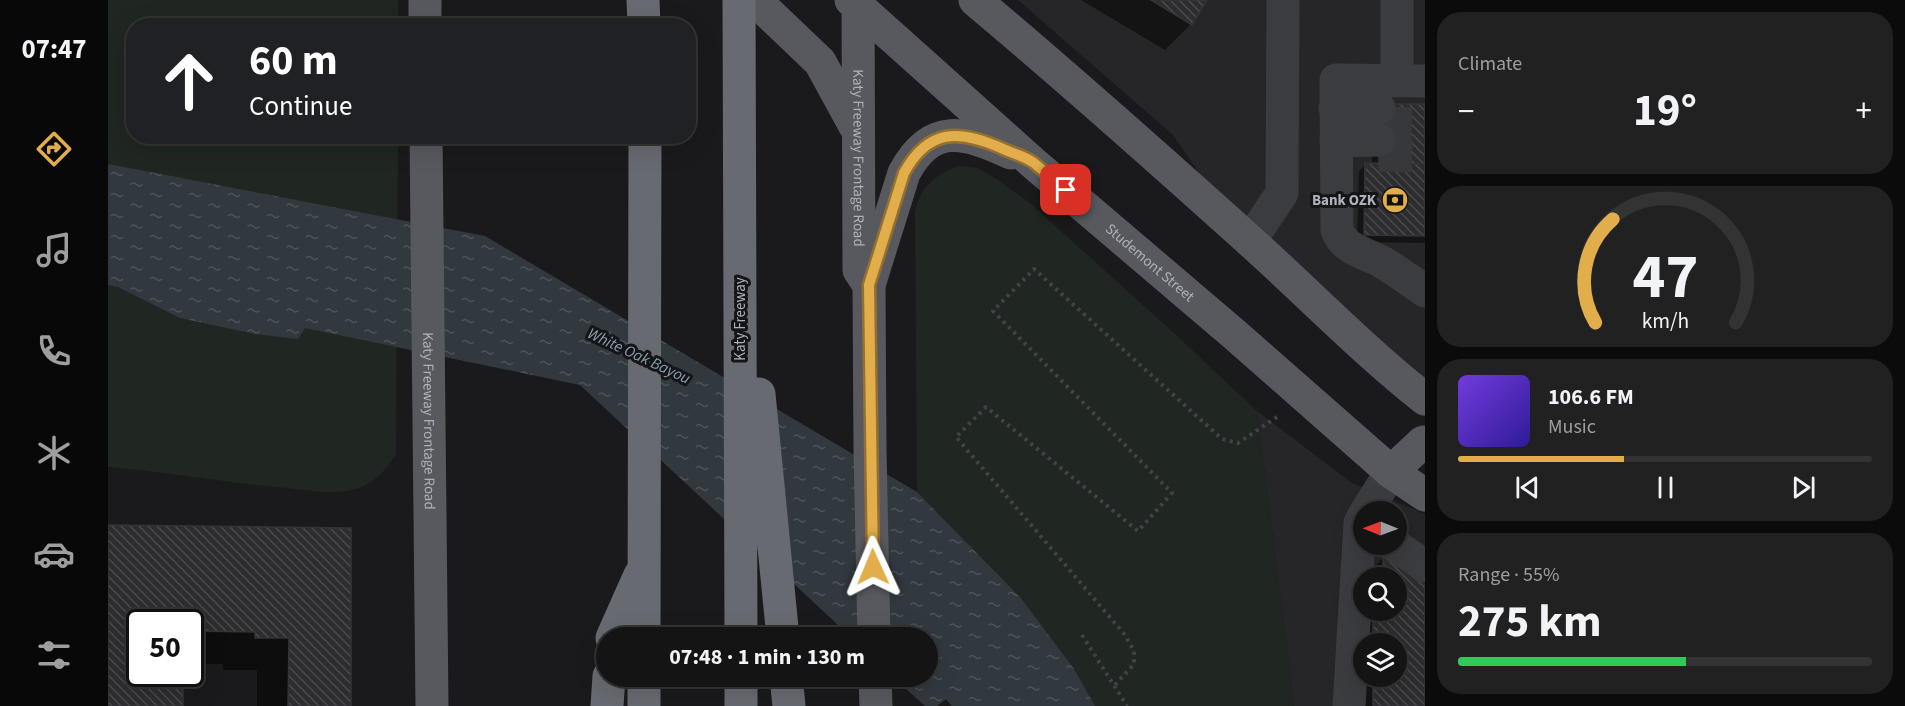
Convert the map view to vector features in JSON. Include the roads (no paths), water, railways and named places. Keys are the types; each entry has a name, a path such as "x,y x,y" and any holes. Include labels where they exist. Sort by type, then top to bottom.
{"highway":[{"path":"643,0 644,18"},
{"name":"Katy Freeway","path":"739,0 741,627"},
{"path":"644,627 645,144"},
{"path":"739,195 782,627"},
{"path":"617,627 644,565"},
{"path":"607,706 608,687"},
{"path":"644,687 644,706"},
{"path":"741,687 741,706"}],"main road":[{"path":"424,0 425,18"},
{"path":"755,0 820,62 859,133"},
{"path":"975,0 1050,63 1250,241 1391,372 1425,399"},
{"name":"Katy Freeway Frontage Road","path":"856,2 859,270 869,285 874,627"},
{"name":"Studemont Street","path":"856,2 1032,162 1242,341 1390,472 1425,495"},
{"path":"869,285 904,173 912,158 922,147 945,136 972,136 1032,162"},
{"name":"Katy Freeway Frontage Road","path":"426,144 432,706"},
{"path":"1390,472 1423,442 1425,443"},
{"path":"875,687 876,706"}],"lane":[{"path":"1250,241 1282,193 1283,0"},
{"path":"1397,0 1411,81 1336,80 1337,230 1340,237 1354,250 1379,261 1425,291"},
{"path":"1336,132 1379,132"},
{"path":"1373,501 1390,472"},
{"path":"1407,554 1425,566"},
{"path":"1349,706 1360,555"}],"water":[{"name":"White Oak Bayou","path":"108,164 485,236 917,492 1021,598 1074,669 1095,706 952,706 946,699 937,706 925,706 904,687 938,687 938,627 840,627 580,385 305,328 298,339 255,334 180,318 118,287 108,285"}],"tunnel":[{"path":"1379,123 1425,124"},
{"path":"1379,155 1425,156"}],"place":[{"name":"Bank OZK","path":"1395,200"}]}
